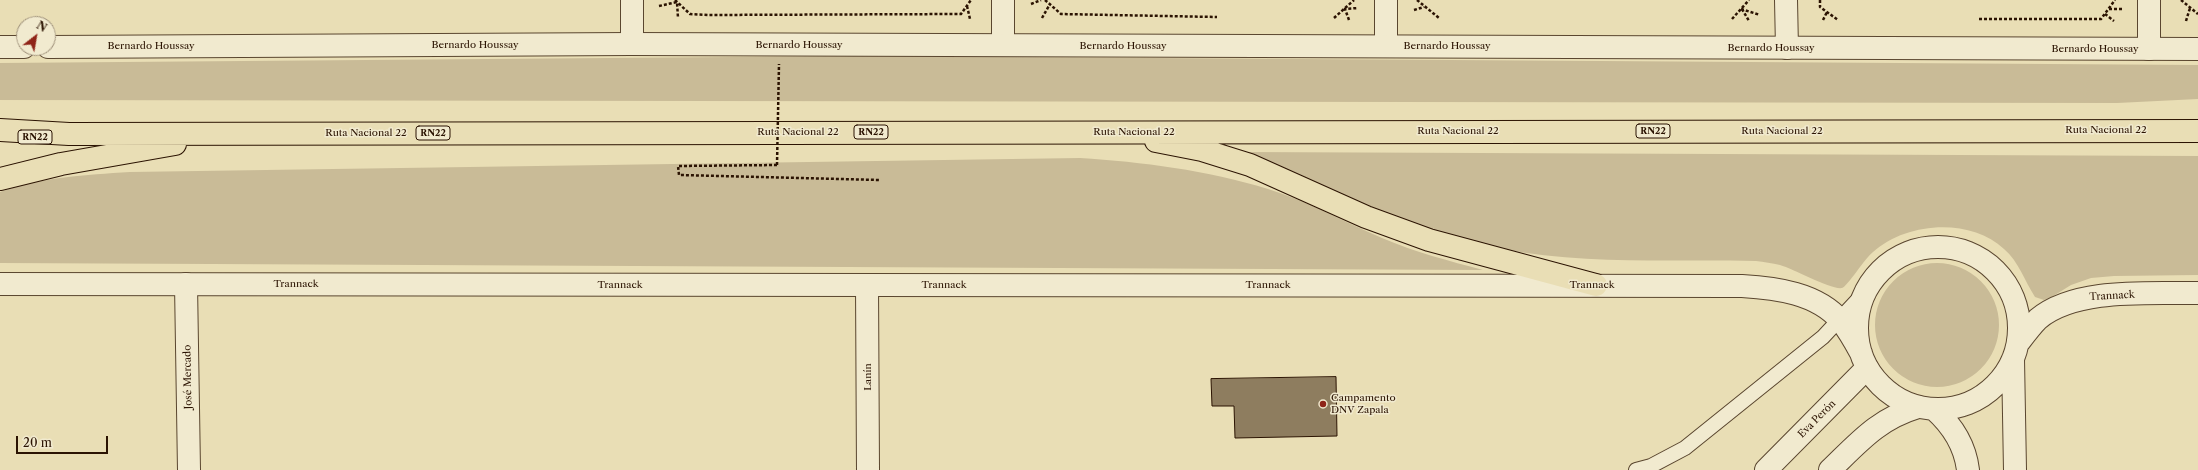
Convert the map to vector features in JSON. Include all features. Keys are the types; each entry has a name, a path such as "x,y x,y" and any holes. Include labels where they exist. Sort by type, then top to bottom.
{"main road":[{"name":"Ruta Nacional 22","path":"0,130 69,134 2197,130"},
{"path":"1110,132 1225,157 1277,176 1366,217 1429,240 1596,285"},
{"path":"0,179 61,164 234,133"},
{"name":"Ruta Nacional 22","path":"0,140 69,134"}],"street":[{"path":"632,0 632,44"},
{"path":"1003,0 1003,45"},
{"path":"1386,0 1386,46"},
{"path":"1786,0 1787,48"},
{"path":"2149,0 2149,49"},
{"name":"Bernardo Houssay","path":"56,46 632,44 2198,49"},
{"path":"0,47 16,47"},
{"name":"Trannack","path":"1864,360 1857,337 1858,314 1865,292 1878,273 1896,258 1918,249 1940,247 1964,251 1984,261 2001,277 2013,297 2019,319 2016,351"},
{"name":"Trannack","path":"0,284 1596,285 1766,287 1790,292 1826,308 1840,320 1877,381 1902,401 1926,408 1954,408 1973,401 1990,391 2004,376 2016,351 2039,318 2051,310 2083,298 2101,295 2198,294"},
{"name":"José Mercado","path":"186,284 189,470"},
{"name":"Lanín","path":"867,285 868,470"},
{"path":"2015,470 2016,351"},
{"name":"Eva Perón","path":"1766,470 1864,360"},
{"path":"1830,470 1878,425 1890,417 1926,408 1954,430 1962,443 1968,470"}],"lane":[{"path":"1636,470 1651,466 1685,448 1823,337 1865,292"}],"path":[{"path":"676,1 690,14 961,14 972,0"},
{"path":"1027,6 1041,0"},
{"path":"1046,0 1061,14 1218,17"},
{"path":"1327,18 1335,18 1354,0"},
{"path":"1417,0 1438,18 1445,18"},
{"path":"1726,19 1733,19 1749,0"},
{"path":"1820,0 1820,7 1838,20 1845,20"},
{"path":"1977,19 2101,19 2115,0"},
{"path":"2181,0 2198,14"},
{"path":"654,7 676,1"},
{"path":"676,1 679,24"},
{"path":"1038,25 1050,4"},
{"path":"967,6 971,25"},
{"path":"2185,23 2190,8"},
{"path":"1741,9 1763,16"},
{"path":"2108,9 2130,10"},
{"path":"779,64 776,165 678,166 679,175 879,180"}],"shaded area":[{"path":"854,56 2198,65 2198,99 2117,103 0,100 0,63"},
{"path":"1242,152 2198,156 2198,275 2114,276 2091,278 2071,285 2044,300 2035,297 2014,260 2004,249 1990,239 1974,232 1956,228 1938,227 1920,229 1903,234 1887,242 1870,255 1848,283 1842,288 1821,283 1780,265 1756,261 1597,259 1534,254 1502,249 1435,232 1370,208"},
{"path":"1080,158 1174,168 1245,182 1297,199 1368,232 1407,248 1483,270 0,263 0,192 32,183 80,176 130,172"},
{"path":"1943,263 1961,267 1972,273 1985,285 1995,301 1999,325 1995,349 1989,360 1977,373 1955,385 1931,387 1913,383 1902,377 1889,365 1877,343 1875,319 1879,301 1885,290 1897,277 1919,265"}],"building":[{"path":"1336,377 1337,436 1235,438 1234,406 1212,406 1211,379"}],"place":[{"name":"Campamento DNV Zapala","path":"1323,404"}]}
